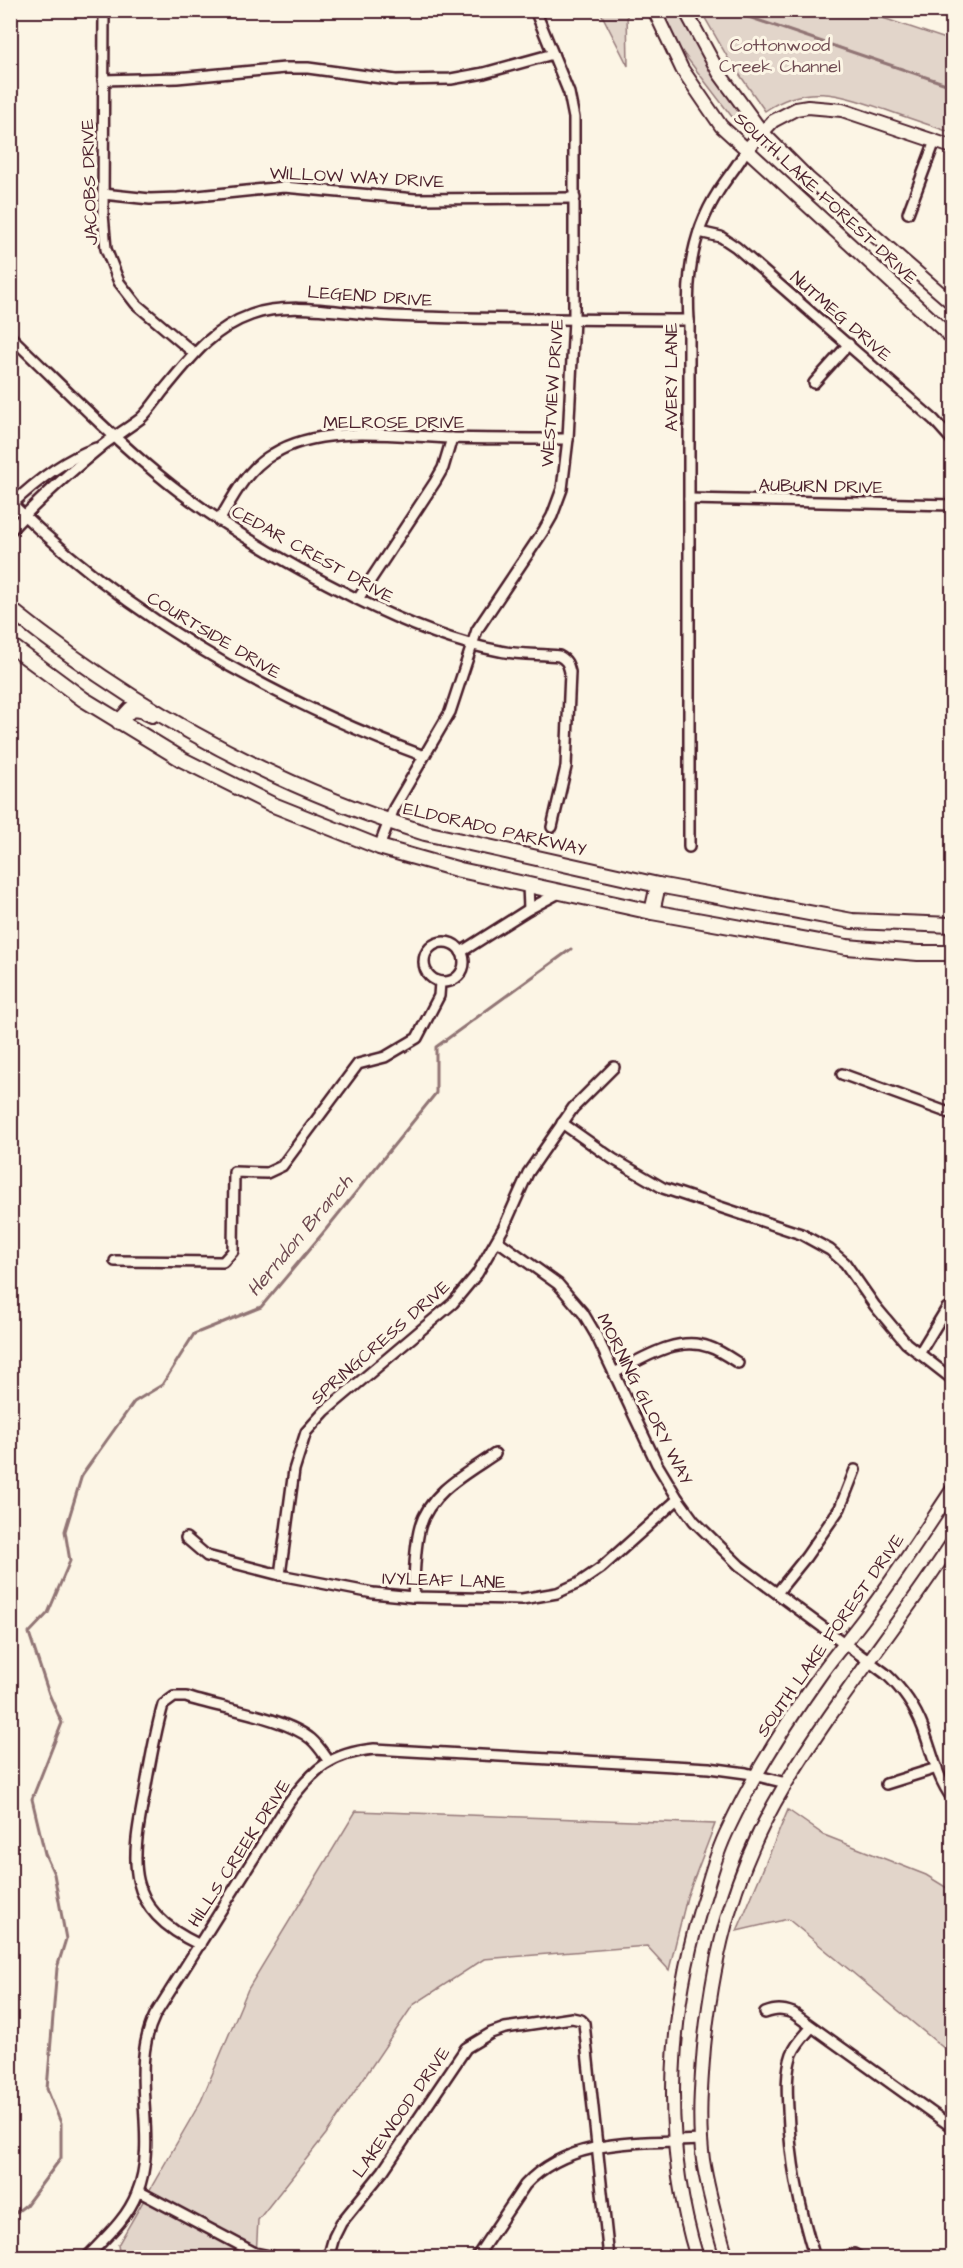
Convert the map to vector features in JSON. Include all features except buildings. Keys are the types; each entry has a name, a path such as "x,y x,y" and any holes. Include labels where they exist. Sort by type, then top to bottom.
{"main road":[{"name":"SOUTH LAKE FOREST DRIVE","path":"654,10 682,69 721,126 952,338"},
{"name":"SOUTH LAKE FOREST DRIVE","path":"685,10 700,40 735,97 762,132 808,178 952,303"},
{"name":"AVERY LANE","path":"746,150 773,121 796,109 822,107 842,110 952,147"},
{"name":"ELDORADO PARKWAY","path":"10,609 101,677 194,734 285,779 389,822 424,833 658,885 852,921 952,925"},
{"path":"10,645 118,722 220,780 284,809 379,847 460,870 652,912 847,947 918,953 952,953"},
{"path":"118,722 131,709 141,710 184,732 194,734"},
{"path":"652,912 658,885"},
{"path":"847,947 852,921"},
{"name":"SOUTH LAKE FOREST DRIVE","path":"697,2258 680,2186 672,2096 679,2009 686,1962 715,1860 729,1826 775,1742 908,1557 952,1490"},
{"path":"726,2258 708,2188 701,2140 702,2068 713,1971 726,1918 741,1871 786,1783 834,1710 917,1597 952,1543"}],"street":[{"name":"JACOBS DRIVE","path":"104,10 103,194 104,238 109,259 119,282 145,314 194,353"},
{"name":"WESTVIEW DRIVE","path":"379,847 402,793 450,712 472,645 487,613 552,516 562,489 568,440 574,319 574,118 569,93 535,10"},
{"path":"103,80 177,78 285,68 308,68 396,80 451,79 484,74 553,54"},
{"path":"908,213 935,141"},
{"name":"AVERY LANE","path":"689,847 689,320 687,291 690,266 699,232 718,191 739,165 746,150"},
{"name":"WILLOW WAY DRIVE","path":"103,194 150,199 178,198 284,187 415,199 575,198"},
{"name":"NUTMEG DRIVE","path":"699,232 721,237 736,247 849,344 934,420 952,440"},
{"name":"LEGEND DRIVE","path":"10,531 36,502 101,447 141,418 194,353 212,336 252,315 276,309 299,308 393,316 689,320"},
{"name":"CEDAR CREST DRIVE","path":"10,336 114,437 156,473 219,520 275,556 392,616 472,645 508,652 559,656 568,663 570,684 566,766 552,827"},
{"path":"814,384 849,344"},
{"name":"MELROSE DRIVE","path":"219,520 239,486 266,458 285,447 306,440 350,435 568,440"},
{"path":"357,599 435,482 445,462 452,438"},
{"name":"LEGEND DRIVE","path":"11,504 55,469 79,454 101,447"},
{"name":"AUBURN DRIVE","path":"689,499 952,505"},
{"name":"COURTSIDE DRIVE","path":"11,504 110,589 221,663 288,699 340,723 424,756"},
{"path":"528,885 529,909"},
{"path":"461,952 559,893"},
{"path":"445,942 457,947 461,952 464,965 453,980 440,982 434,980 425,969 424,963 432,945 445,942"},
{"path":"115,1262 223,1262 233,1251 234,1172 267,1173 282,1166 358,1065 386,1057 417,1038 439,996 440,982"},
{"name":"SPRINGCRESS DRIVE","path":"280,1575 294,1470 306,1432 325,1411 453,1303 477,1274 498,1241 521,1184 562,1123 614,1067"},
{"path":"842,1074 952,1114"},
{"path":"562,1123 613,1159 663,1188 741,1216 782,1227 824,1246 845,1263 889,1324 919,1354 952,1379"},
{"name":"MORNING GLORY WAY","path":"498,1241 540,1270 570,1296 584,1313 649,1448 678,1499 694,1521 740,1566 870,1662 896,1684 912,1705 944,1785 952,1798"},
{"path":"919,1354 947,1308"},
{"path":"614,1373 659,1352 683,1344 707,1346 738,1363"},
{"path":"413,1597 420,1528 425,1514 449,1485 495,1454"},
{"path":"777,1593 806,1557 840,1508 855,1470"},
{"name":"IVYLEAF LANE","path":"186,1539 207,1556 280,1575 373,1593 413,1597 522,1599 550,1595 568,1589 601,1568 678,1499"},
{"path":"200,1945 170,1928 157,1914 139,1886 135,1866 136,1835 163,1706 168,1700 180,1697 270,1720 311,1739 328,1760"},
{"name":"HILLS CREEK DRIVE","path":"86,2258 118,2224 138,2191 144,2160 143,2061 148,2032 160,2007 289,1802 306,1780 328,1760 348,1752 374,1749 709,1768 756,1775 786,1783"},
{"path":"886,1784 937,1768"},
{"path":"765,2013 774,2009 793,2013 952,2127"},
{"name":"LAKEWOOD DRIVE","path":"328,2258 341,2223 383,2171 466,2048 491,2033 505,2028 572,2018 584,2023 609,2258"},
{"path":"811,2028 793,2053 787,2090 792,2167 803,2221 815,2258"},
{"path":"476,2258 504,2214 534,2175 555,2160 598,2147 701,2140"},
{"path":"138,2191 255,2253 280,2258"},
{"path":"839,2258 854,2254 861,2258"}],"green space":[{"path":"600,11 627,11 628,66"},
{"path":"661,11 680,11 712,69 745,116 744,128 739,126 677,45"},
{"name":"Cottonwood Creek Channel","path":"701,11 862,11 952,41 952,133 854,100 824,94 795,97 780,102 765,111 728,58"},
{"path":"788,1810 824,1835 926,1875 952,1891 952,2055 788,1919 737,1931"},
{"path":"356,1811 715,1824 687,1897 669,1970 647,1946 484,1959 413,2005 326,2134 258,2220 256,2257 120,2257 118,2245 201,2101 248,1989"}],"waterway":[{"path":"728,10 952,86"},
{"name":"Herndon Branch","path":"10,2217 26,2205 61,2158 61,2123 47,2089 57,1968 66,1939 54,1874 45,1854 32,1799 62,1723 49,1694 29,1633 48,1613 70,1561 65,1531 82,1475 134,1402 162,1385 194,1334 261,1307 323,1233 436,1093 436,1047 571,949"}]}
